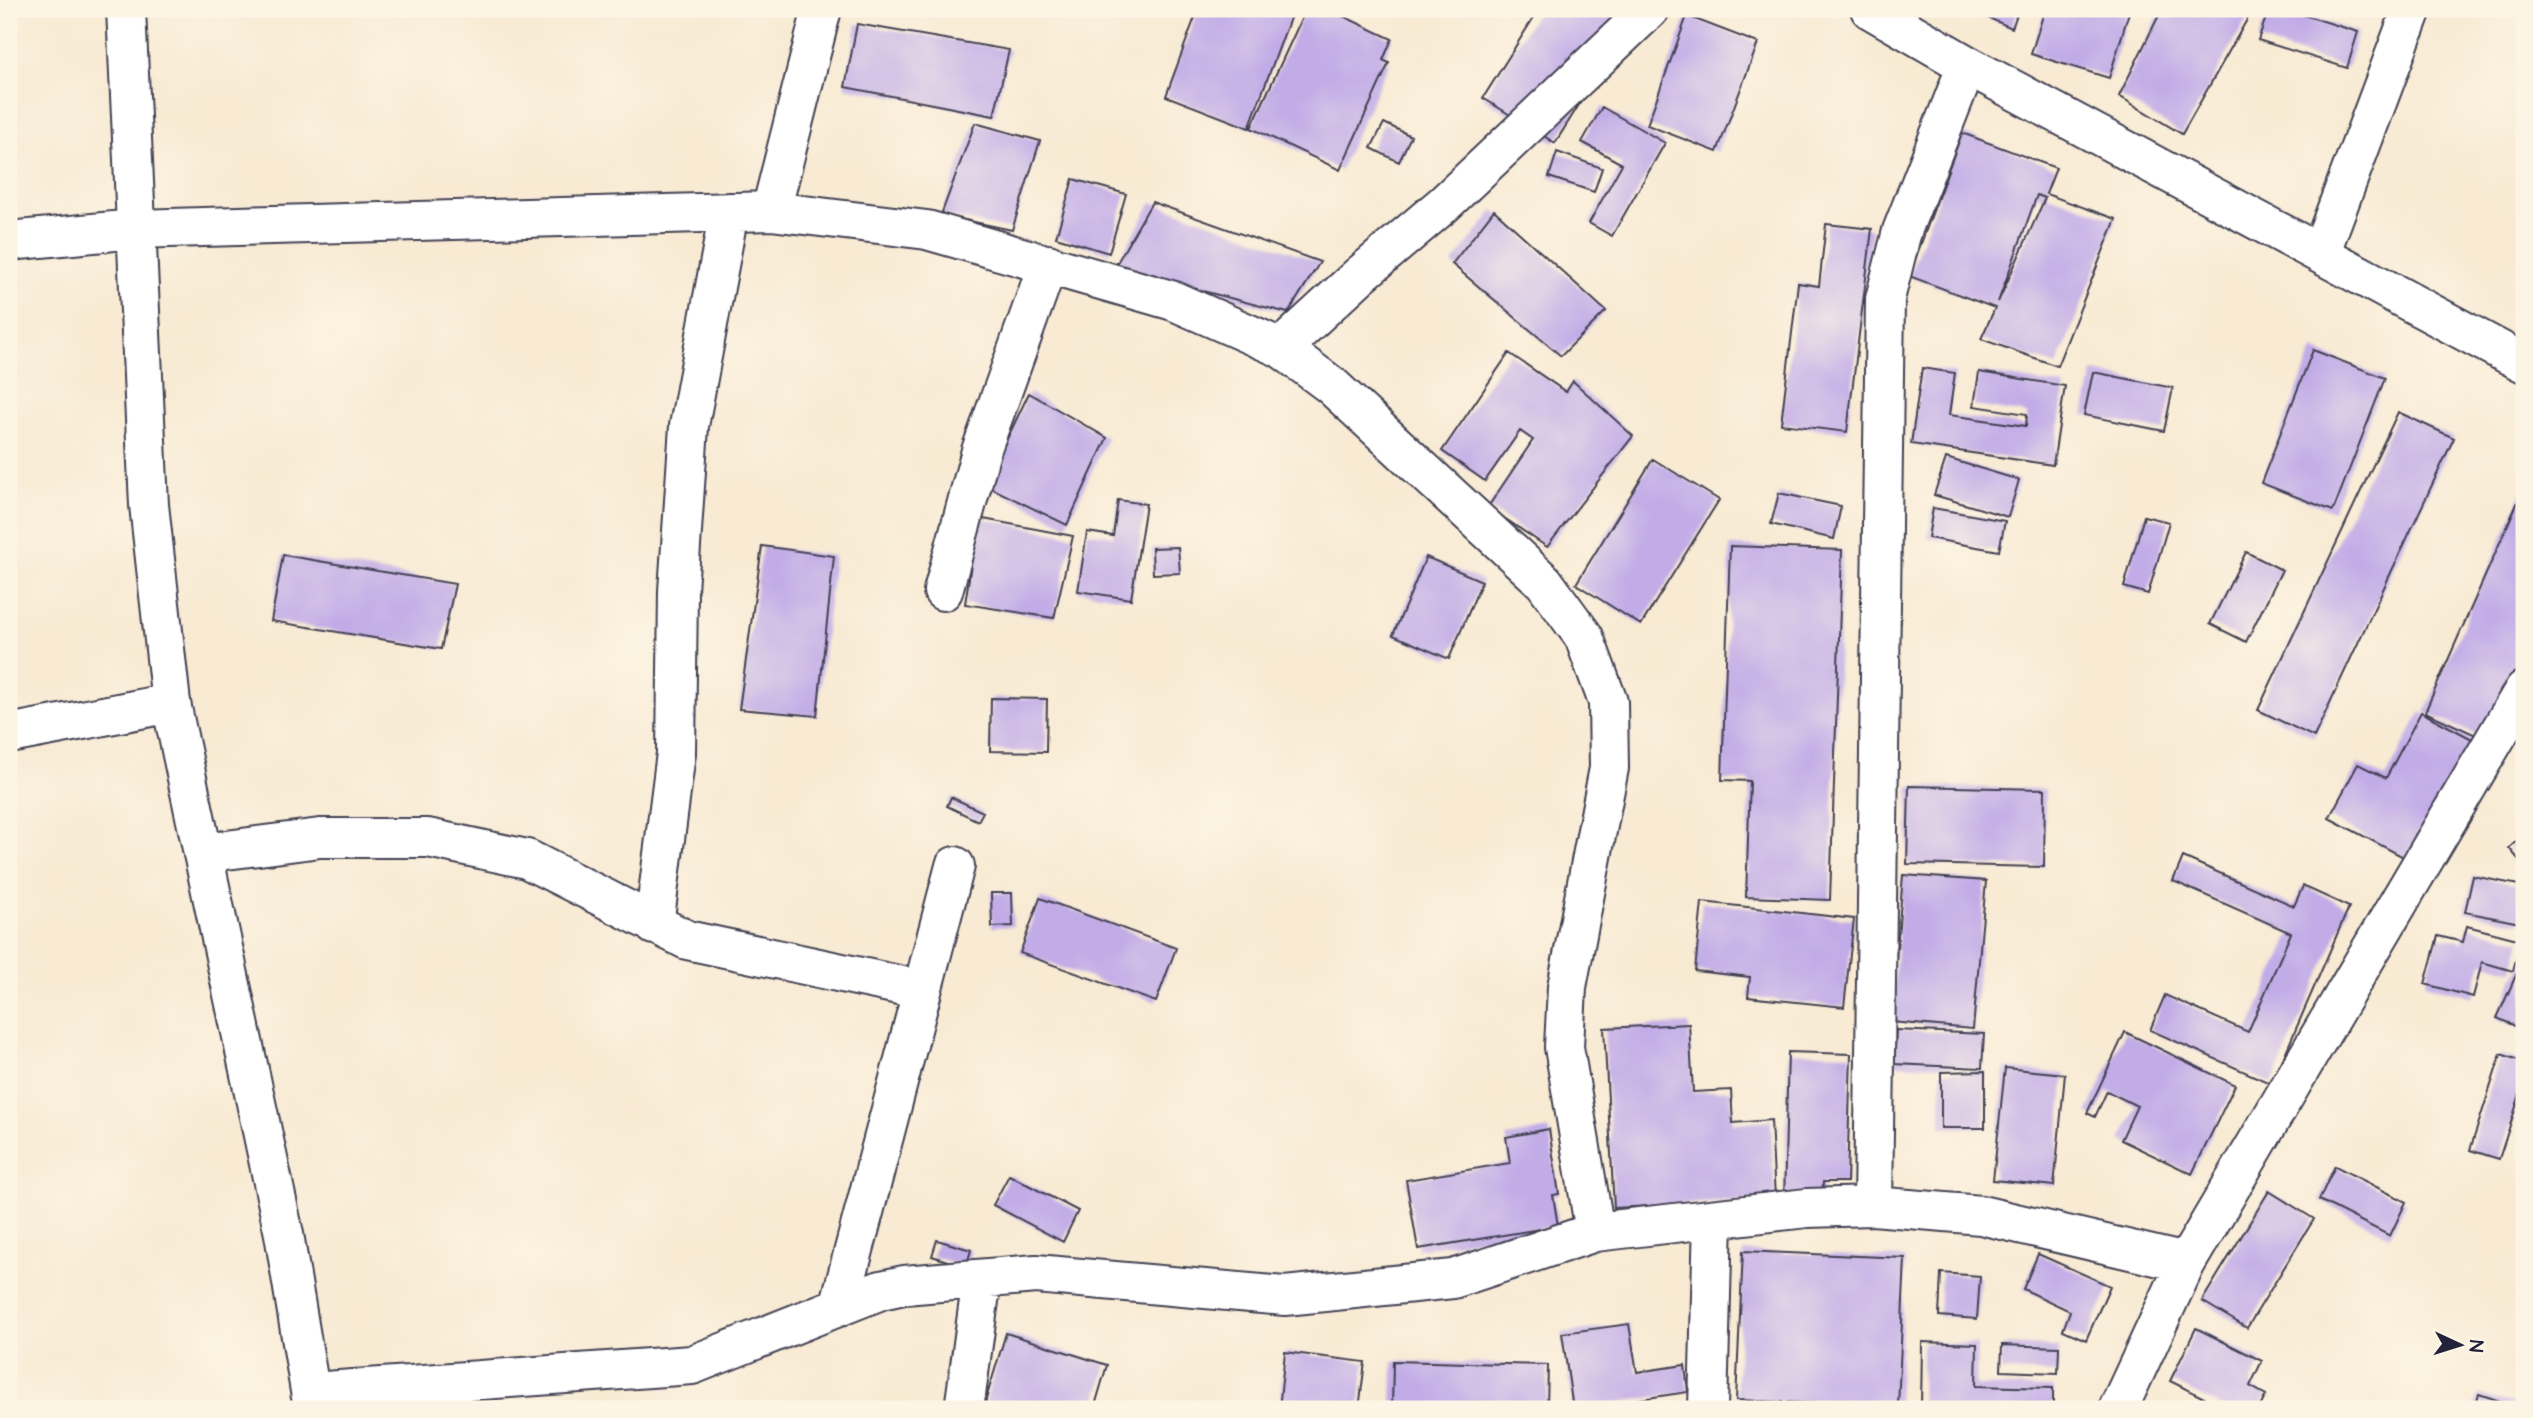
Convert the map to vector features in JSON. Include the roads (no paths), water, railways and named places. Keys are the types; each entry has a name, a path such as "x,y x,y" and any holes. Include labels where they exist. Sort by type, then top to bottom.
{"street":[{"path":"126,9 149,505 171,704 281,1221 312,1400 692,1365 839,1307 904,1286 1036,1274 1285,1296 1453,1279 1595,1232 1807,1208 1873,1206 1980,1215 2186,1262"},
{"path":"771,211 822,9"},
{"path":"1281,348 1359,276 1444,204 1650,9"},
{"path":"1870,9 1967,65 2524,363"},
{"path":"2320,254 2412,9"},
{"path":"1873,1206 1885,299 1902,230 1967,65"},
{"path":"9,241 135,229 771,211 927,230 1174,301 1281,348 1332,386 1544,582 1584,637 1608,702 1609,768 1567,987 1564,1047 1595,1232"},
{"path":"654,925 676,753 678,592 689,426 729,212"},
{"path":"943,591 981,451 1048,264"},
{"path":"2118,1409 2186,1262 2524,690"},
{"path":"9,734 171,704"},
{"path":"203,853 320,838 428,838 527,859 687,940 922,990"},
{"path":"839,1307 955,866"},
{"path":"1708,1409 1713,1219"},
{"path":"964,1409 982,1279"}]}
